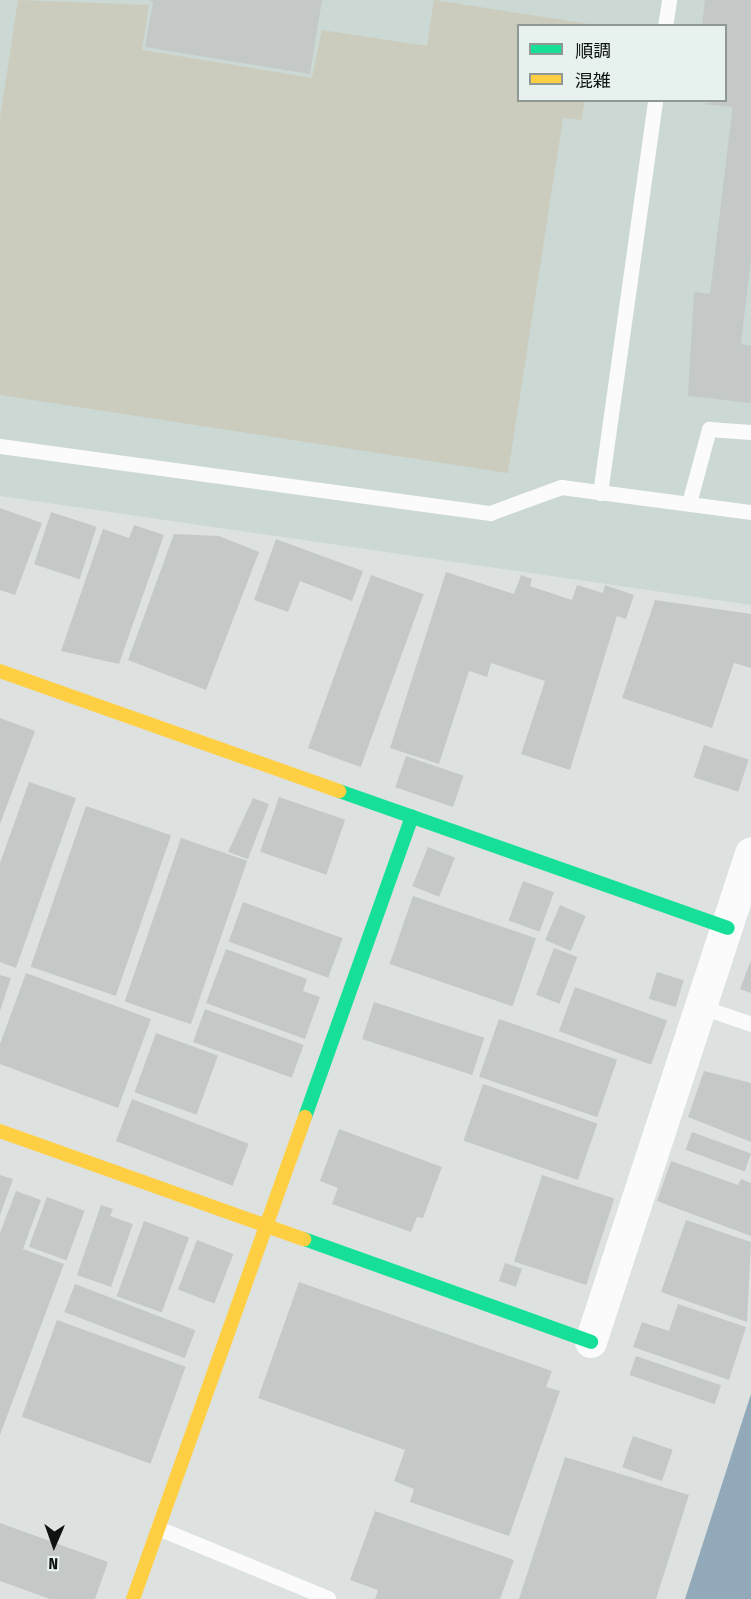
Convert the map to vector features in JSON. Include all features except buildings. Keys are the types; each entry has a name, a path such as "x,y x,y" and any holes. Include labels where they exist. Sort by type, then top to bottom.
{"street":[{"path":"0,671 728,928"},
{"path":"133,1599 412,816"},
{"path":"0,1131 591,1342 751,854"}],"lane":[{"path":"665,24 669,0"},
{"path":"600,493 655,102"},
{"path":"689,503 710,429 751,432"},
{"path":"0,446 490,513 561,487 751,512"},
{"path":"702,1006 751,1024"},
{"path":"158,1528 328,1598"}],"shaded area":[{"path":"0,0 751,0 751,605 0,496"},
{"path":"18,0 149,5 142,50 312,78 322,30 427,46 434,0 590,24 517,24 517,102 585,102 581,120 563,118 508,473 0,395 0,118"}],"water":[{"path":"751,1394 751,1599 685,1599"}],"traffic: fast":[{"path":"339,791 728,928"},
{"path":"305,1117 412,816"},
{"path":"304,1239 591,1342"}],"traffic: slow":[{"path":"0,671 339,791"},
{"path":"133,1599 305,1117"},
{"path":"0,1131 304,1239"}]}
